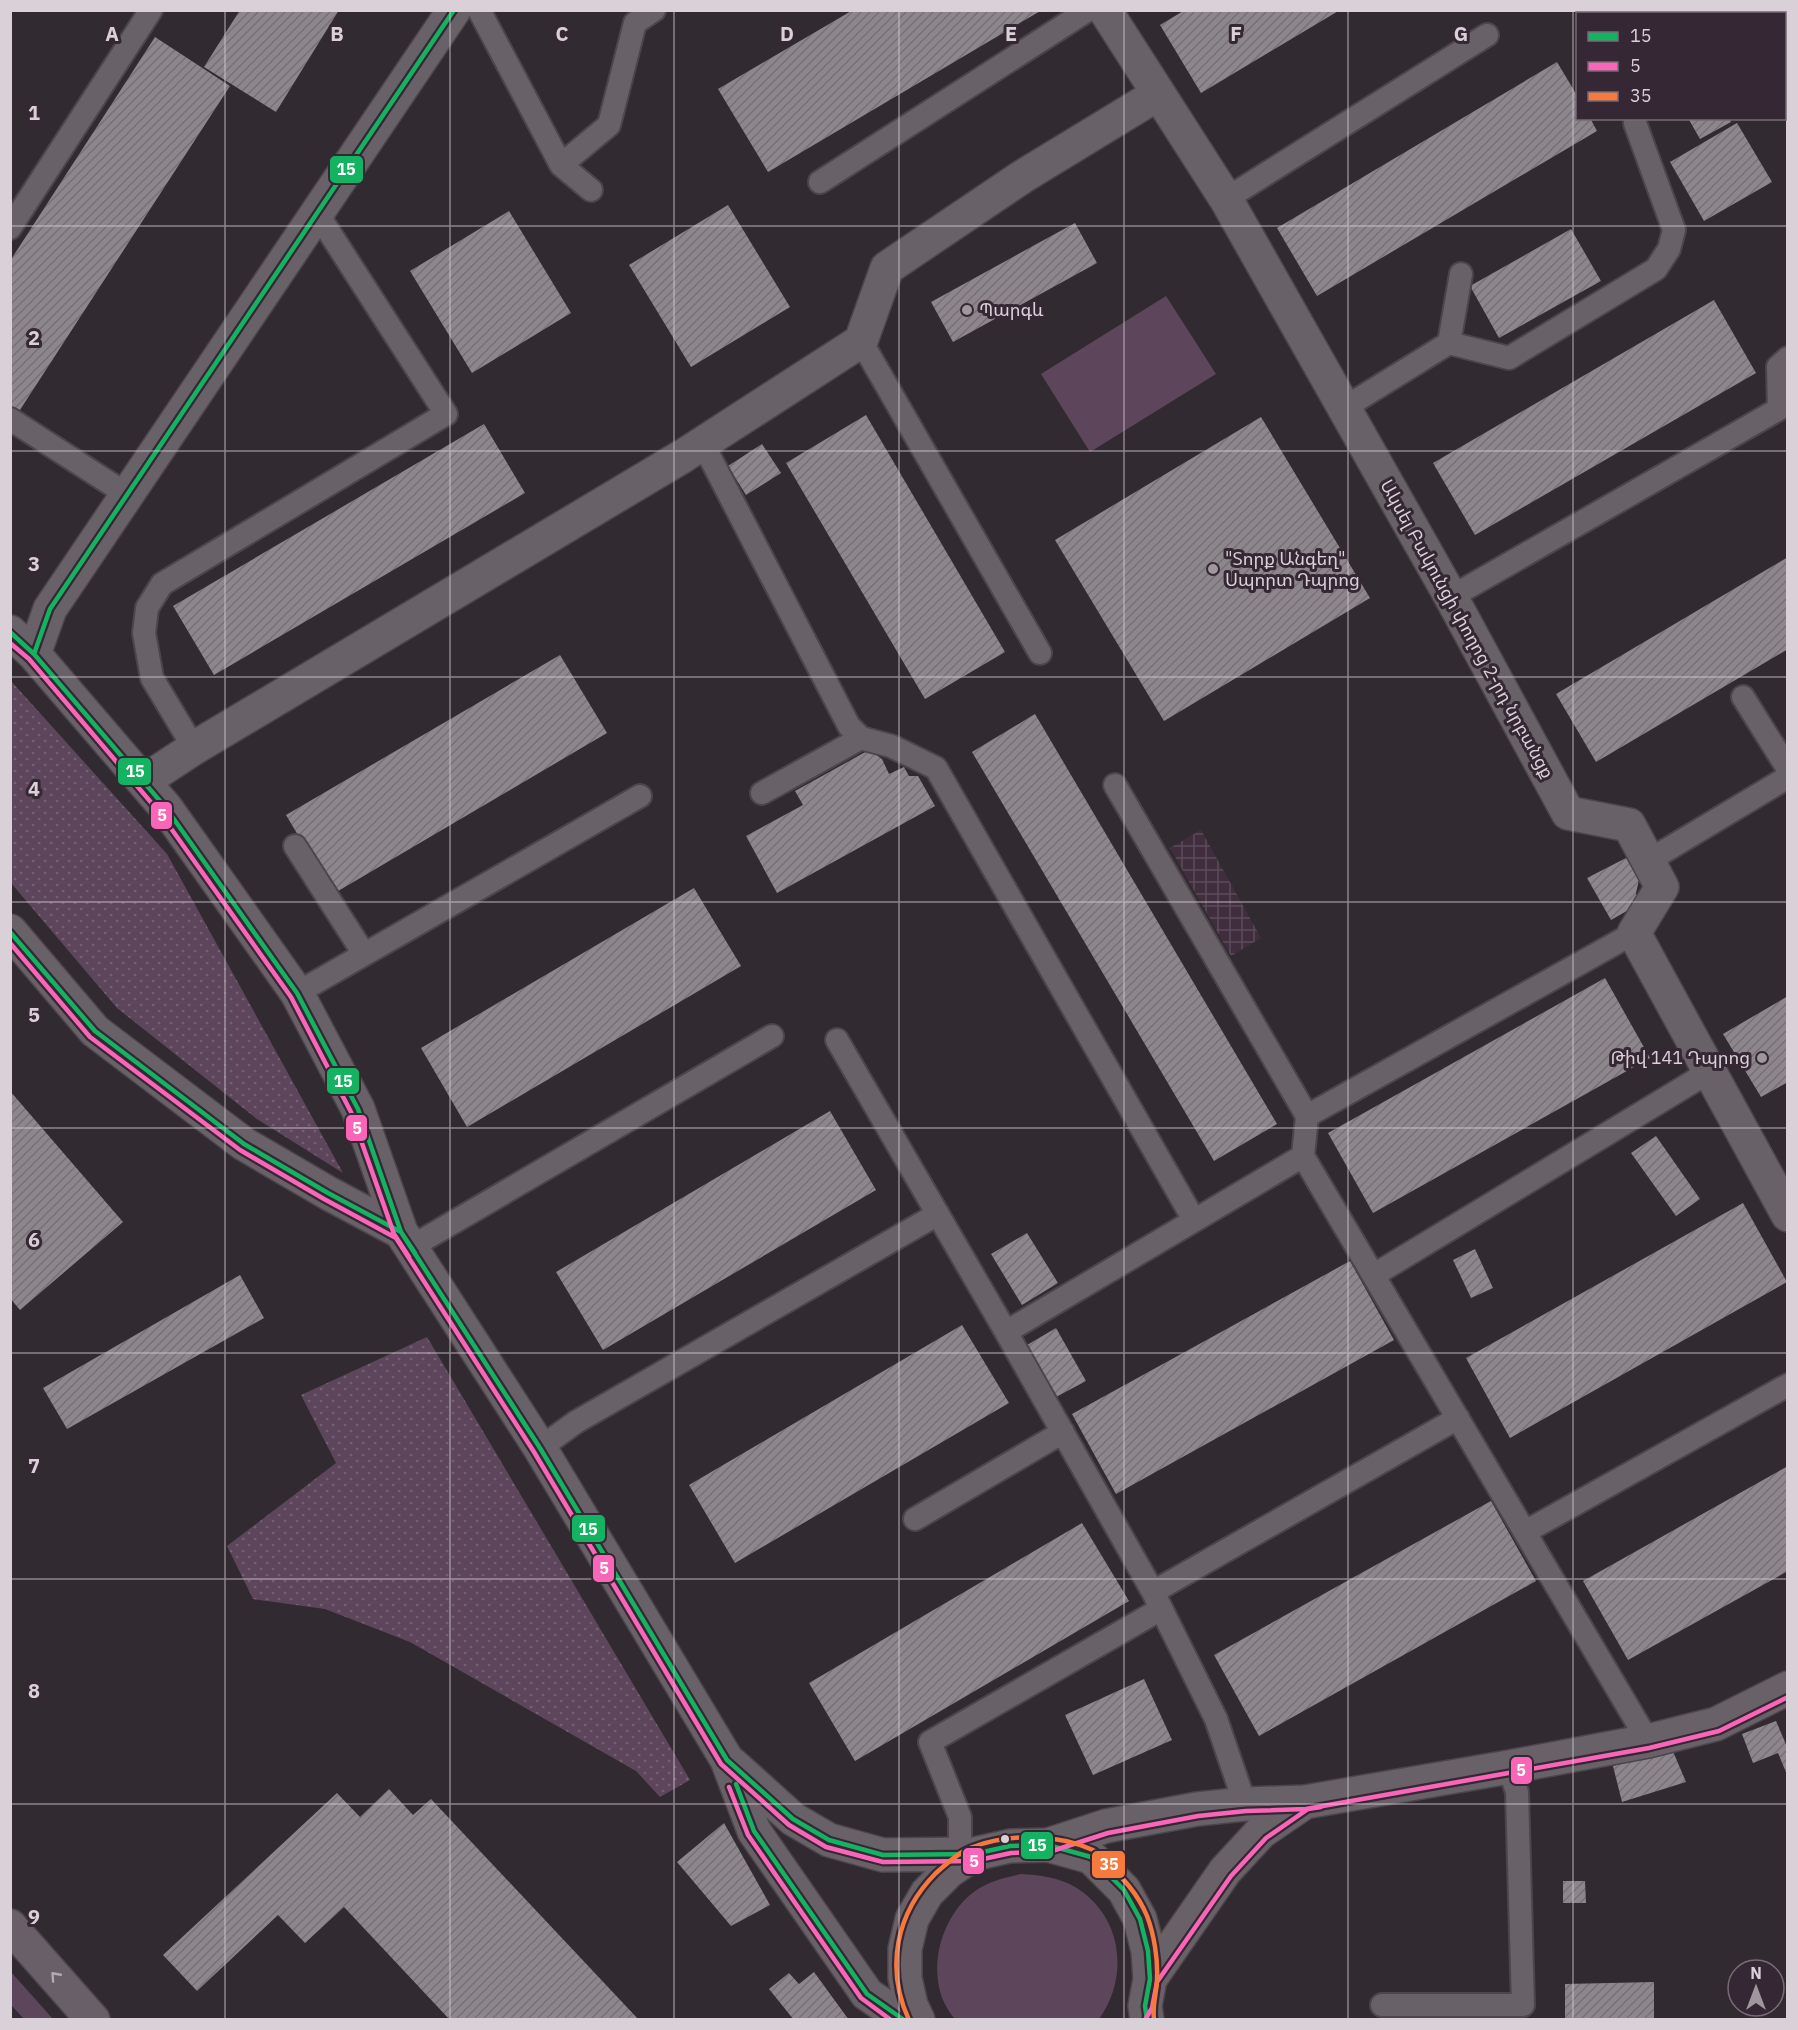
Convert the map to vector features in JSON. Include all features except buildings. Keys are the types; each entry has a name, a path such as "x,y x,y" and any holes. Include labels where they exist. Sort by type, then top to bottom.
{"main road":[{"path":"10,1926 93,2019"}],"street":[{"path":"34,654 50,609 454,10"},
{"name":"Ակսել Բակունցի փողոց 2-րդ նրբանցք","path":"1105,10 1226,199 1451,597 1568,813 1629,825 1662,887 1634,933"},
{"path":"144,781 194,748 673,462 861,341 887,268 1022,177 1158,94"},
{"path":"10,632 34,654 166,808 297,993 358,1109 406,1240 540,1448 727,1760 754,1831 867,1994 905,2019"},
{"path":"10,931 95,1031 244,1144 406,1240"},
{"path":"1634,933 1788,1215"},
{"path":"727,1760 793,1820 829,1840 884,1856 967,1855 1010,1846 1048,1845 1106,1826 1197,1809 1245,1804 1305,1802 1648,1741 1716,1724 1788,1688"},
{"path":"1145,2006 1225,1871 1261,1832 1305,1802"},
{"path":"1048,1845 1091,1857 1124,1890 1140,1919 1148,1951 1145,2006"},
{"path":"918,2019 911,2005 905,1978 905,1949 912,1919 927,1893 967,1855"}],"lane":[{"path":"10,228 151,10"},
{"path":"479,10 561,165 591,190"},
{"path":"561,165 609,125 635,23 654,10"},
{"path":"820,182 1088,10"},
{"path":"1226,199 1487,35"},
{"path":"1344,408 1449,343 1509,358 1656,269 1669,249 1674,230 1635,123"},
{"path":"194,748 152,678 144,633 147,608 162,584 446,414 317,213"},
{"path":"1449,343 1461,274"},
{"path":"861,341 1040,653"},
{"path":"1451,597 1779,410 1778,367 1788,358"},
{"path":"10,419 128,495"},
{"path":"702,442 849,726 861,738 891,746 936,768 1194,1220"},
{"path":"1743,697 1788,768"},
{"path":"762,793 861,738"},
{"path":"1648,861 1788,777"},
{"path":"1115,785 1307,1116 1303,1156 1648,1741"},
{"path":"297,993 640,796"},
{"path":"295,846 364,954"},
{"path":"1307,1116 1634,933"},
{"path":"406,1240 772,1036"},
{"path":"837,1040 1006,1332 1157,1600 1216,1719 1245,1804"},
{"path":"1374,1275 1709,1072"},
{"path":"1006,1332 1303,1156"},
{"path":"540,1448 576,1422 938,1214"},
{"path":"1525,1532 1788,1385"},
{"path":"967,1855 960,1817 930,1742 1157,1600 1458,1418"},
{"path":"915,1519 1063,1432"},
{"path":"1382,2005 1523,2005 1517,1792 1509,1767"}],"shaded area":[{"path":"1166,296 1216,374 1090,452 1041,374"},
{"path":"11,681 167,854 343,1173 257,1119 117,1008 11,883"},
{"path":"1201,830 1261,938 1231,956 1170,848"},
{"path":"427,1337 690,1780 660,1797 636,1771 410,1642 325,1609 253,1599 227,1546 336,1463 301,1395"},
{"path":"1021,1874 1048,1877 1069,1884 1091,1899 1103,1913 1116,1947 1117,1966 1115,1984 1109,2002 1099,2019 956,2020 946,2006 937,1972 942,1938 949,1921 970,1895 982,1887 994,1881"},
{"path":"10,1972 53,2019 24,2019 11,2005"}],"transit line":[{"name":"15","path":"34,654 50,609 454,10"},
{"name":"15","path":"10,632 34,654 166,808 297,993 358,1109 401,1232 415,1253"},
{"name":"5","path":"10,643 29,659 160,813 291,997 351,1112 394,1234 409,1257"},
{"name":"15","path":"10,932 95,1031 244,1144 401,1232 540,1448 727,1760 793,1819 829,1840 883,1855 974,1854 1010,1846 1048,1845 1091,1857 1124,1890 1140,1919 1148,1951 1150,1979 1145,2006 1147,2020"},
{"name":"5","path":"10,943 90,1037 240,1150 396,1238 534,1452 721,1764 789,1825 826,1847 883,1862 974,1861 1011,1853 1049,1852 1108,1833 1198,1816 1246,1811 1306,1809 1649,1748 1719,1731 1788,1697"},
{"name":"15","path":"736,1784 754,1831 867,1994 904,2020"},
{"name":"5","path":"729,1787 748,1835 861,1998 891,2020"},
{"name":"5","path":"1145,2020 1152,2008 1157,1982 1231,1876 1266,1838 1308,1809 1321,1807"},
{"name":"35","path":"909,2020 897,1981 896,1961 898,1942 904,1923 922,1889 944,1866 968,1849 1002,1839 1033,1837 1064,1841 1095,1851 1135,1893 1147,1916 1155,1947 1157,1984 1154,2019"}],"place":[{"name":"Պարգև","path":"967,310"},
{"name":"\"Տորք Անգեղ\" Սպորտ Դպրոց","path":"1213,569"},
{"name":"Թիվ 141 Դպրոց","path":"1762,1058"}]}
